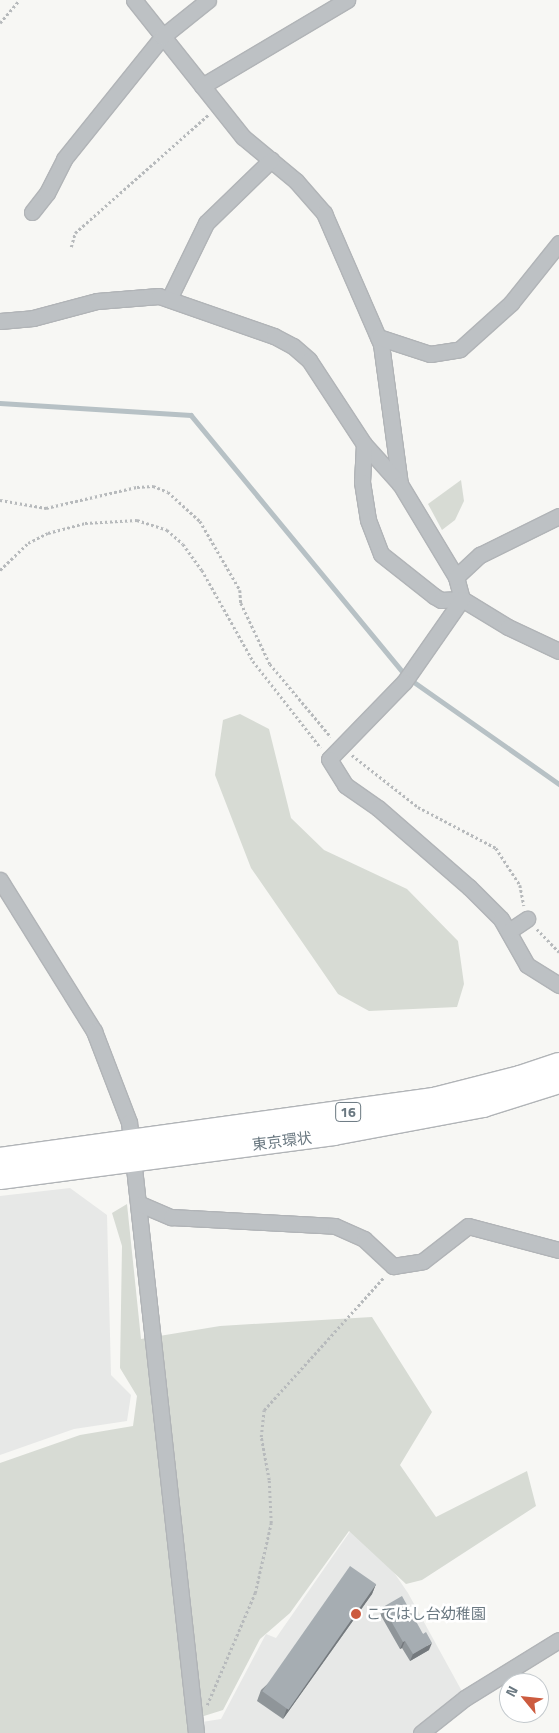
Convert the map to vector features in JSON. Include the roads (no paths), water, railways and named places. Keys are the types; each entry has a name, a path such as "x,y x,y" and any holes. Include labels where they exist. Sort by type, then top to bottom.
{"highway":[{"name":"東京環状","path":"0,1178 134,1151 434,1099 520,1078 559,1064"},
{"name":"東京環状","path":"0,1160 334,1134 429,1118 483,1106 559,1082"}],"street":[{"path":"134,0 244,137 313,198 324,213 378,336 386,370 390,426 400,484"},
{"path":"32,212 47,193 64,159 162,37 208,0"},
{"path":"202,86 347,0"},
{"path":"169,299 206,223 271,160"},
{"path":"378,336 430,354 460,349 511,303 559,243"},
{"path":"0,321 33,318 97,301 137,296 169,299 293,346 309,360 364,444 400,484 456,577 462,599"},
{"path":"364,444 362,482 368,520 380,554 441,600 462,599 508,627 559,651"},
{"path":"456,577 480,555 559,516"},
{"path":"462,599 407,677 329,759 345,785 378,808 469,887 509,931 526,965 559,985"},
{"path":"0,880 94,1031 120,1096 134,1151 196,1732"},
{"path":"509,931 527,919"},
{"path":"140,1204 171,1217 335,1226 364,1239 393,1266 423,1261 468,1226 559,1250"},
{"path":"421,1733 465,1698 559,1640"}],"waterway":[{"path":"0,403 191,415 407,677 559,784"}],"place":[{"name":"こてはし台幼稚園","path":"356,1614"}]}
